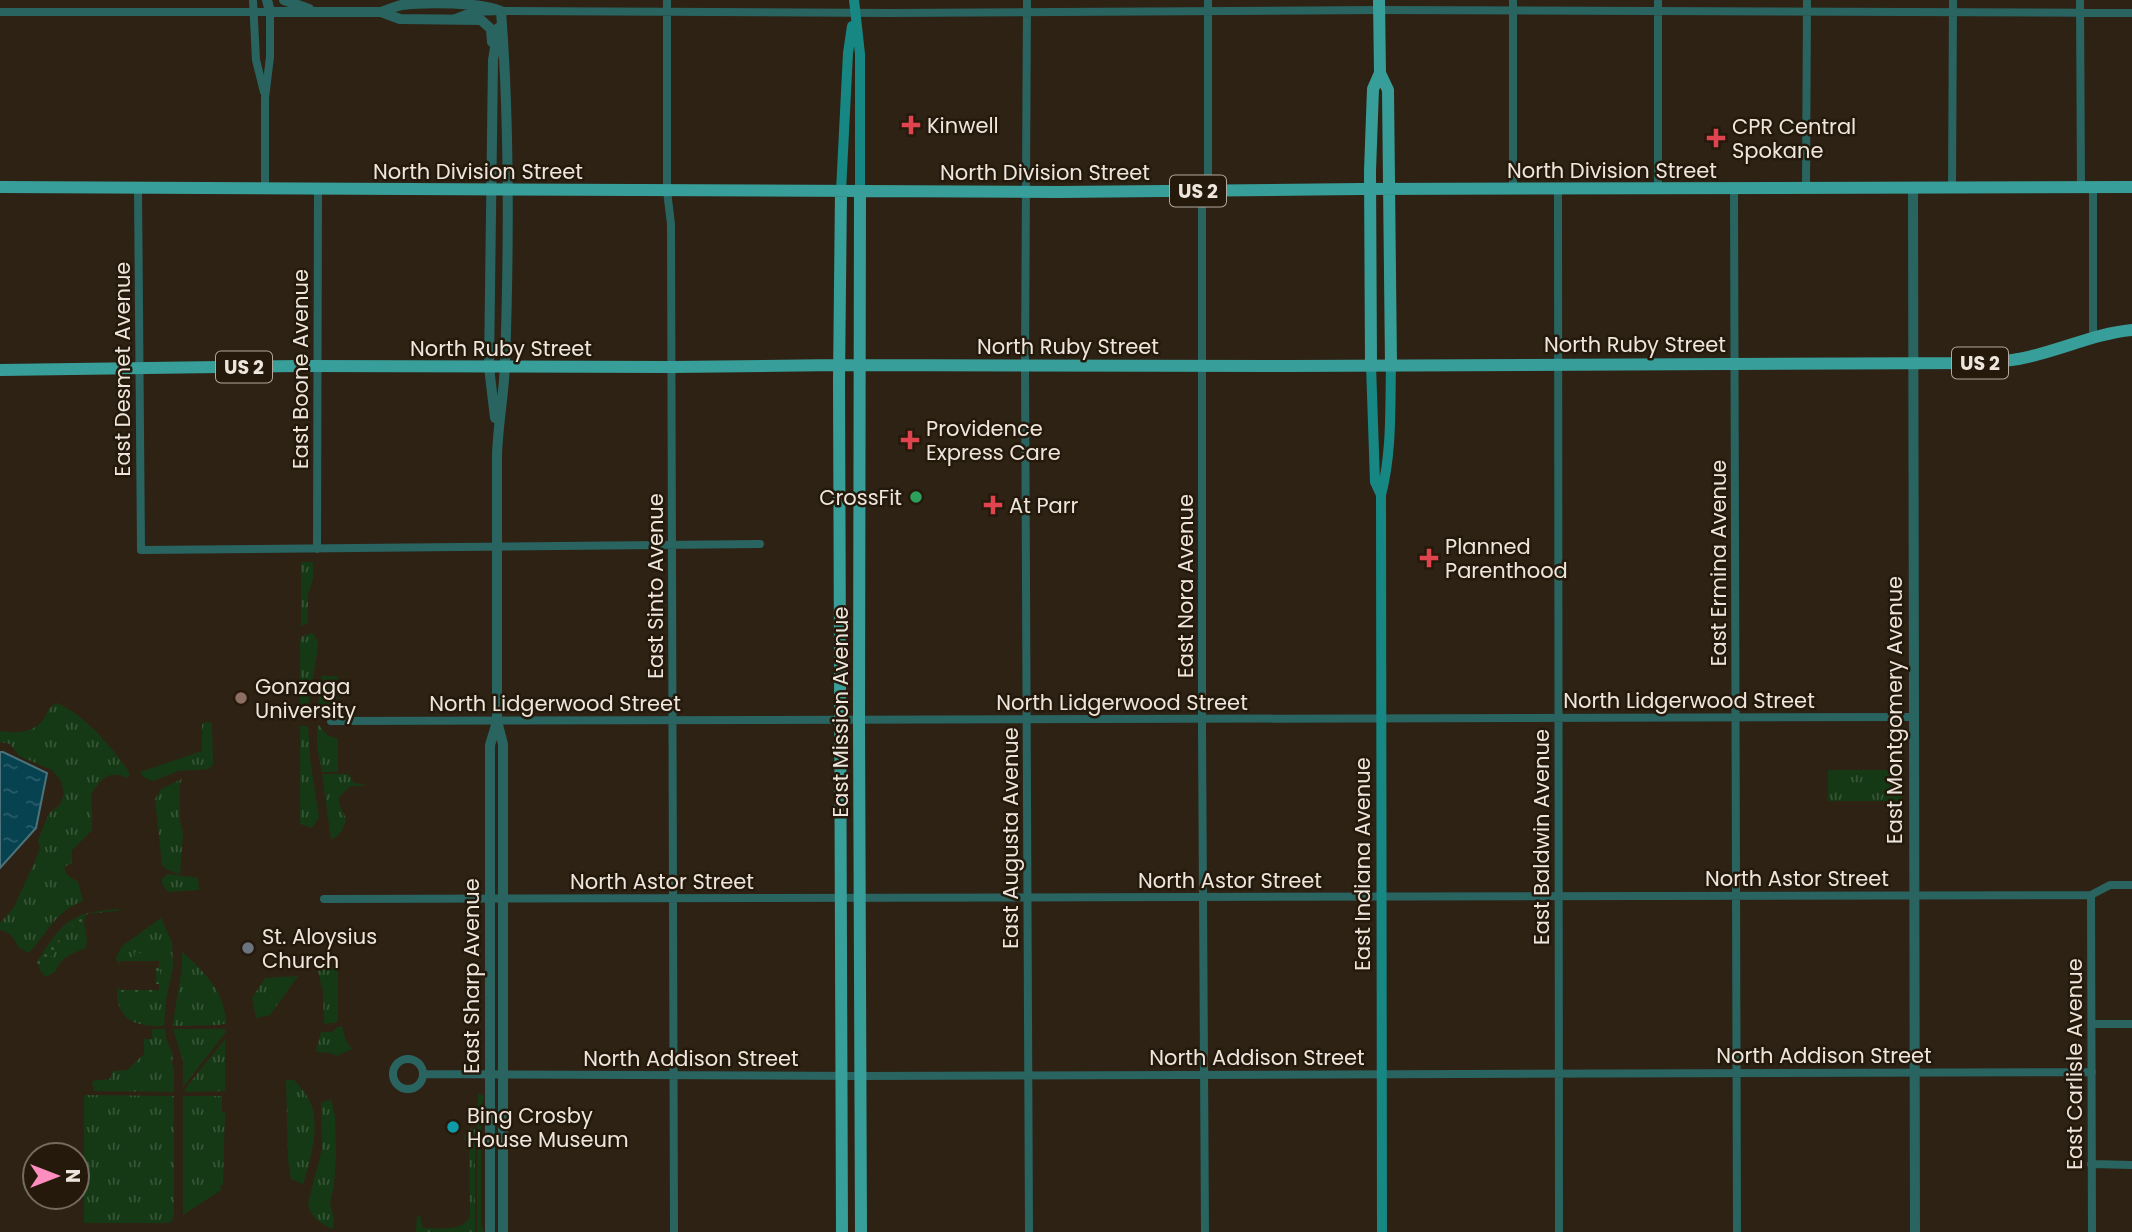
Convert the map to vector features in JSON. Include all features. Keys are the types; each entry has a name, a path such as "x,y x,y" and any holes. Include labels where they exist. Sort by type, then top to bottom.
{"main road":[{"path":"841,191 853,0"},
{"path":"1379,5 1380,73"},
{"path":"853,13 860,54 860,191"},
{"name":"East Indiana Avenue","path":"1380,73 1373,89 1370,189 1375,482 1381,495"},
{"name":"East Indiana Avenue","path":"1380,73 1388,90 1391,365 1388,464 1381,495 1382,1232"},
{"name":"North Division Street","path":"0,187 1026,192 2132,187"},
{"name":"East Mission Avenue","path":"841,191 839,365 842,1232"},
{"name":"East Mission Avenue","path":"860,191 862,1232"},
{"name":"North Ruby Street","path":"0,370 318,366 1913,364 2008,361 2132,330"}],"street":[{"path":"253,0 256,60 265,98"},
{"path":"265,189 265,98 270,57 270,12 267,0"},
{"path":"284,0 319,12"},
{"name":"East Sinto Avenue","path":"667,0 674,720 674,1232"},
{"name":"East Augusta Avenue","path":"1027,0 1025,365 1029,1232"},
{"name":"East Nora Avenue","path":"1205,1232 1202,719 1208,0"},
{"path":"1513,0 1513,190"},
{"path":"1658,0 1658,188"},
{"path":"1806,189 1807,0"},
{"path":"1952,188 1953,0"},
{"path":"2080,0 2093,338"},
{"path":"0,12 381,12 401,5 483,5 501,10"},
{"path":"452,19 471,12 501,10 1208,12 1379,5 1513,11 2132,13"},
{"name":"East Sharp Avenue","path":"498,429 489,367 490,190 492,60 501,10"},
{"name":"East Sharp Avenue","path":"501,10 505,60 507,191 505,367 498,429 497,547 497,721 503,744 503,1232"},
{"path":"381,12 400,19 481,20 491,29 492,60"},
{"name":"East Ermina Avenue","path":"1734,188 1737,1232"},
{"name":"East Montgomery Avenue","path":"1913,188 1914,1232"},
{"name":"East Desmet Avenue","path":"138,189 141,550 317,549"},
{"name":"East Boone Avenue","path":"317,549 318,189"},
{"name":"East Baldwin Avenue","path":"1558,190 1559,1232"},
{"path":"317,549 760,544"},
{"name":"North Lidgerwood Street","path":"331,721 1913,717"},
{"name":"East Sharp Avenue","path":"490,1232 490,745 497,721"},
{"name":"North Astor Street","path":"324,899 2091,895 2110,885 2132,885"},
{"name":"East Carlisle Avenue","path":"2091,895 2092,1232"},
{"path":"2092,1024 2132,1024"},
{"name":"North Addison Street","path":"423,1074 861,1076 2092,1072"},
{"path":"2091,1164 2132,1165"}],"green space":[{"path":"301,562 313,562 313,579 308,594 308,623 301,626"},
{"path":"313,633 318,642 308,717 300,717 300,643 301,637"},
{"path":"322,676 337,676 337,699 324,707 320,714 317,713"},
{"path":"57,703 68,708 98,734 130,774 127,778 121,775 106,777 91,794 92,830 72,850 72,863 64,867 67,875 78,882 83,901 59,917 29,953 19,948 10,934 0,930 0,923 14,907 40,848 38,840 49,813 60,805 64,794 61,781 52,770 19,756 10,744 0,742 0,731 17,732 34,728"},
{"path":"202,724 212,724 213,764 209,769 178,771 153,781 143,777 140,772 202,751"},
{"path":"319,725 327,735 338,739 338,772 322,772 317,746"},
{"path":"300,726 308,726 319,817 312,828 300,824"},
{"path":"1828,770 1902,770 1902,801 1828,801"},
{"path":"322,774 348,774 354,783 364,784 350,786 339,797 346,819 339,834 331,839"},
{"path":"182,779 180,821 183,833 180,875 162,865 155,799 161,789"},
{"path":"167,874 198,878 199,890 168,892 162,884 162,879"},
{"path":"119,909 119,911 89,913 102,910"},
{"path":"89,913 85,916 84,923 75,925 63,936 40,970 37,962 61,928"},
{"path":"161,918 172,942 173,967 164,1026 140,1024 123,1014 117,998 122,999 128,994 160,994 160,957 116,957 122,946"},
{"path":"84,923 86,948 68,956 55,972 45,977 40,970 63,936 75,925"},
{"path":"135,952 141,953 142,957 160,957 160,994 128,994 122,999 117,998 118,986 120,990 159,990 159,984 156,984 156,968 159,967 159,961 120,961 118,965 116,957 134,957"},
{"path":"182,952 212,983 222,1002 226,1023 173,1026"},
{"path":"322,967 338,967 338,1022 324,1024 323,991 318,972"},
{"path":"298,976 270,1015 256,1018 252,998 265,978"},
{"path":"337,1027 342,1027 346,1041 352,1049 336,1056 316,1052 321,1032 332,1032"},
{"path":"152,1029 165,1029 173,1055 174,1092 94,1091 92,1081 110,1079 113,1071 127,1070 144,1054 144,1039 152,1039"},
{"path":"173,1029 226,1029 183,1087 183,1061"},
{"path":"225,1039 225,1091 185,1092 185,1089"},
{"path":"286,1080 294,1080 307,1096 315,1121 309,1165 303,1184 291,1179"},
{"path":"478,1094 484,1096 481,1105 481,1225 484,1232 477,1232"},
{"path":"174,1096 174,1215 171,1222 84,1223 84,1211 91,1211 91,1141 84,1141 84,1097"},
{"path":"183,1096 222,1096 222,1112 225,1112 221,1190 183,1215"},
{"path":"331,1099 335,1116 336,1155 330,1203 334,1218 333,1229 317,1219 308,1203 322,1149 321,1103"},
{"path":"468,1129 475,1129 475,1232 416,1232 417,1216 421,1217 423,1228 456,1227 470,1217 469,1148 464,1138"}],"water":[{"path":"0,752 47,773 36,828 0,868"}],"place":[{"name":"Kinwell","path":"911,125"},
{"name":"CPR Central Spokane","path":"1716,138"},
{"name":"Providence Express Care","path":"910,440"},
{"name":"CrossFit","path":"916,497"},
{"name":"At Parr","path":"993,505"},
{"name":"Planned Parenthood","path":"1429,558"},
{"name":"Gonzaga University","path":"241,698"},
{"name":"St. Aloysius Church","path":"248,948"},
{"name":"Bing Crosby House Museum","path":"453,1127"}]}
